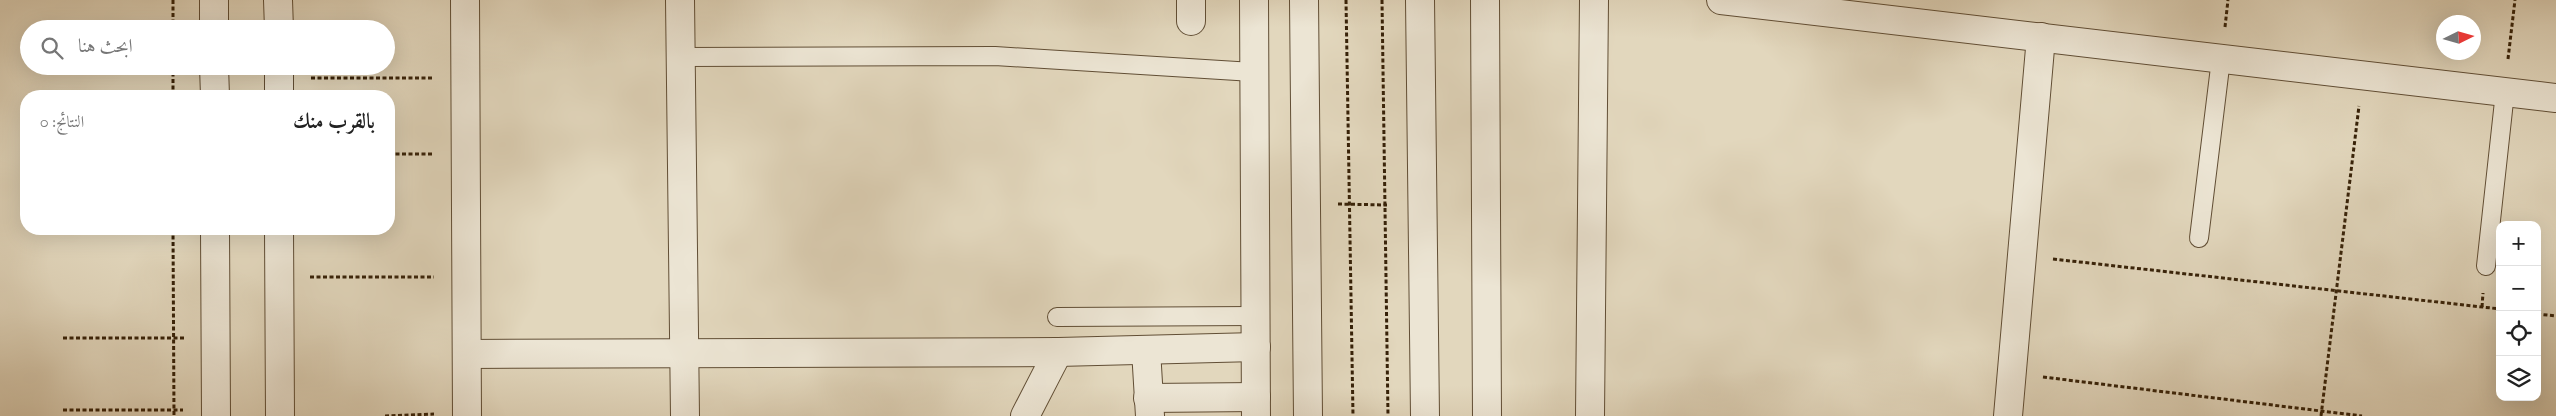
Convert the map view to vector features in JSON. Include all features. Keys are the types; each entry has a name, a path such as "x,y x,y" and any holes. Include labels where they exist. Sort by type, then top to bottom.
{"street":[{"path":"214,0 214,20"},
{"path":"278,0 279,20"},
{"path":"465,0 467,414"},
{"path":"680,0 685,416"},
{"path":"1146,350 1149,407 1256,407 1254,0"},
{"path":"1304,0 1308,416"},
{"path":"1420,0 1425,416"},
{"path":"1486,0 1487,416"},
{"path":"1590,416 1594,0"},
{"path":"1722,0 2556,98"},
{"path":"2008,416 2041,37"},
{"path":"214,75 215,90"},
{"path":"215,235 216,413"},
{"path":"279,235 280,416"},
{"path":"467,354 1058,352 1256,348"},
{"path":"1025,416 1058,352"}],"lane":[{"path":"681,57 996,56 1253,72"},
{"path":"2199,238 2221,58"},
{"path":"2486,266 2505,92"},
{"path":"1057,317 1255,316"}],"path":[{"path":"173,0 173,20"},
{"path":"1346,0 1353,416"},
{"path":"1382,0 1387,205 1388,416"},
{"path":"2505,92 2515,0"},
{"path":"173,75 173,90"},
{"path":"2321,416 2363,75"},
{"path":"279,80 466,78"},
{"path":"395,154 466,153"},
{"path":"1306,203 1423,206"},
{"path":"173,235 174,416"},
{"path":"2022,255 2496,309"},
{"path":"279,278 467,277"},
{"path":"2541,314 2556,316"},
{"path":"63,338 216,338"},
{"path":"2012,373 2362,416"},
{"path":"63,410 174,410 216,413"},
{"path":"384,416 467,414"}]}
